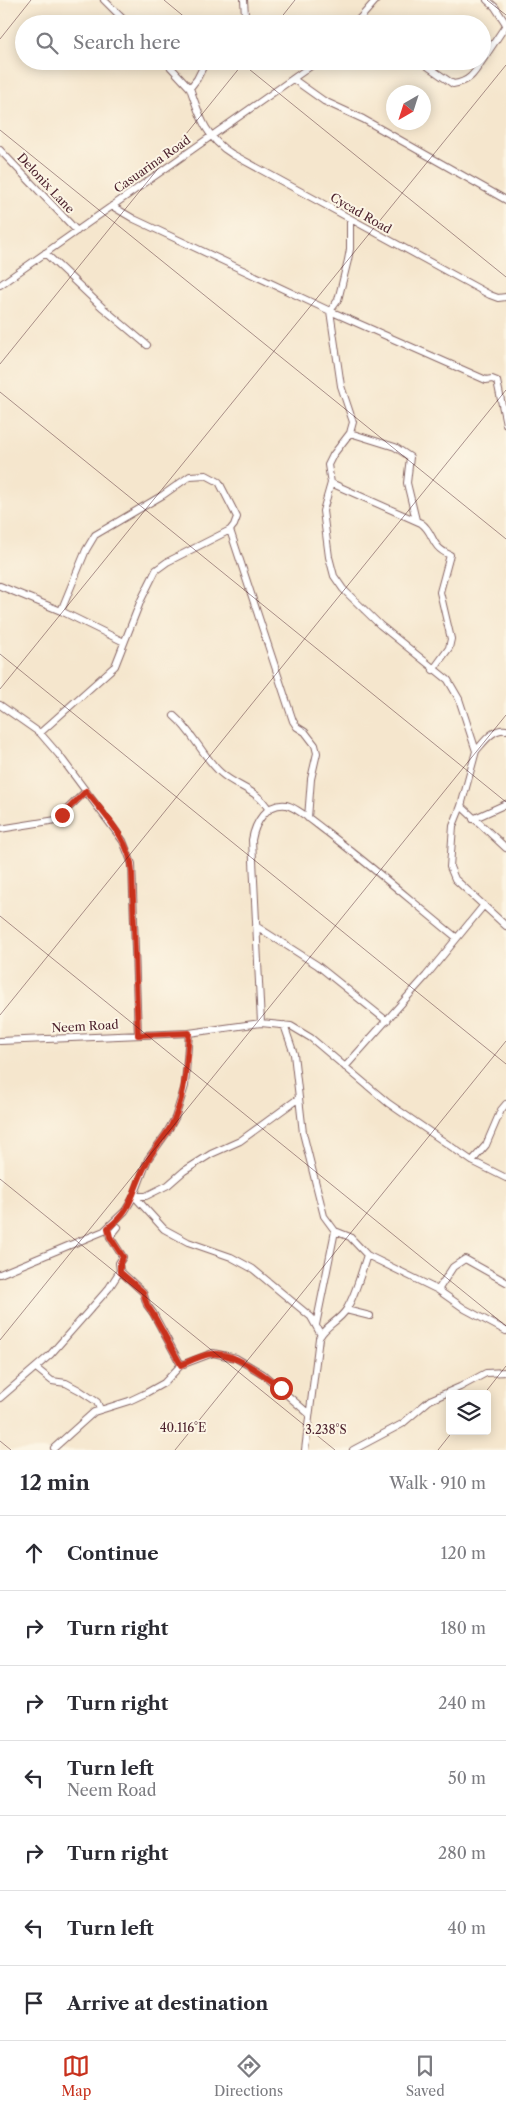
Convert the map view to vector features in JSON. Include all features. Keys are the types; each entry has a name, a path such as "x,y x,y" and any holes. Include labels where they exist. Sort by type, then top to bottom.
{"street":[{"path":"104,0 119,15"},
{"path":"244,0 245,15"},
{"path":"362,15 376,0"},
{"path":"487,0 495,7 506,24 491,47"},
{"path":"173,70 190,88 202,70"},
{"name":"Casuarina Road","path":"0,285 306,70"},
{"path":"433,70 453,84 464,83 472,77 476,70"},
{"path":"293,80 324,101 363,119 506,200"},
{"name":"Cycad Road","path":"190,88 197,109 216,143 232,154 490,295 498,298 506,297"},
{"name":"Delonix Lane","path":"0,150 76,231"},
{"path":"112,206 134,219 330,311 486,380 492,379 497,381 506,424"},
{"path":"350,219 348,260 338,300 330,311 341,386 352,422 350,433 328,464 331,484 323,511 329,557 334,576 343,589 380,625 433,670 448,680 460,699 476,751"},
{"path":"45,253 103,308 146,345"},
{"path":"350,433 395,448 410,457 407,483 416,520"},
{"path":"40,733 113,669 141,600 156,570 167,562 230,530 234,525 237,517 218,482 206,475 190,476 163,495 95,535 86,550 61,611"},
{"path":"331,484 382,508 416,520 425,526 439,550 450,555 440,592 451,639 449,648 433,670"},
{"path":"230,530 293,721 315,745 317,753 311,779 308,818"},
{"path":"0,586 61,611 124,642"},
{"path":"0,705 40,733 123,841 132,864 138,1035"},
{"path":"174,716 185,726 200,749 220,772 263,799 269,810"},
{"path":"506,730 500,729 495,731 476,751 461,806 453,826 450,872 455,879 506,926"},
{"path":"0,829 56,820 86,791"},
{"path":"473,818 506,804"},
{"path":"261,1023 252,840 257,822 275,806 287,806 308,818 457,938"},
{"path":"461,806 506,848"},
{"path":"345,1067 387,1021 484,905"},
{"path":"256,926 317,965 387,1021"},
{"name":"Neem Road","path":"0,1042 189,1033 261,1023 284,1025 304,1032 388,1103 472,1161 506,1178"},
{"path":"284,1025 294,1054 303,1133 324,1216 335,1230 350,1237 366,1255 438,1290 464,1309 506,1331"},
{"path":"0,1274 108,1228 125,1211 134,1196 148,1159 175,1118 185,1086 189,1033"},
{"path":"134,1196 146,1196 168,1185 211,1154 240,1141 299,1098"},
{"path":"472,1161 486,1145 504,1112 506,1104"},
{"path":"134,1196 164,1229 188,1242 230,1257 252,1269 311,1317 320,1335"},
{"path":"110,1237 118,1227"},
{"path":"0,1398 36,1368 64,1340 109,1288 120,1272 120,1263 123,1257 110,1237 108,1228"},
{"path":"316,1325 335,1230"},
{"path":"305,1450 320,1335 346,1310 354,1293 366,1255"},
{"path":"438,1290 453,1267 465,1260 506,1282"},
{"path":"120,1272 143,1292 147,1305 181,1365"},
{"path":"346,1310 370,1316"},
{"path":"54,1448 89,1415 100,1409 129,1401 164,1383 181,1365 213,1353 236,1358 263,1374 309,1414"},
{"path":"36,1368 52,1381 66,1383 79,1390 97,1402 100,1409"},
{"path":"353,1450 402,1424 430,1400 486,1373 506,1372"}],"route":[{"path":"62,815 86,791 108,819 128,850 132,864 138,1035 189,1033 185,1086 175,1118 144,1166 134,1196 125,1211 108,1228 110,1237 123,1257 120,1263 120,1272 143,1292 147,1305 181,1365 213,1353 236,1358 263,1374 281,1388"}]}
